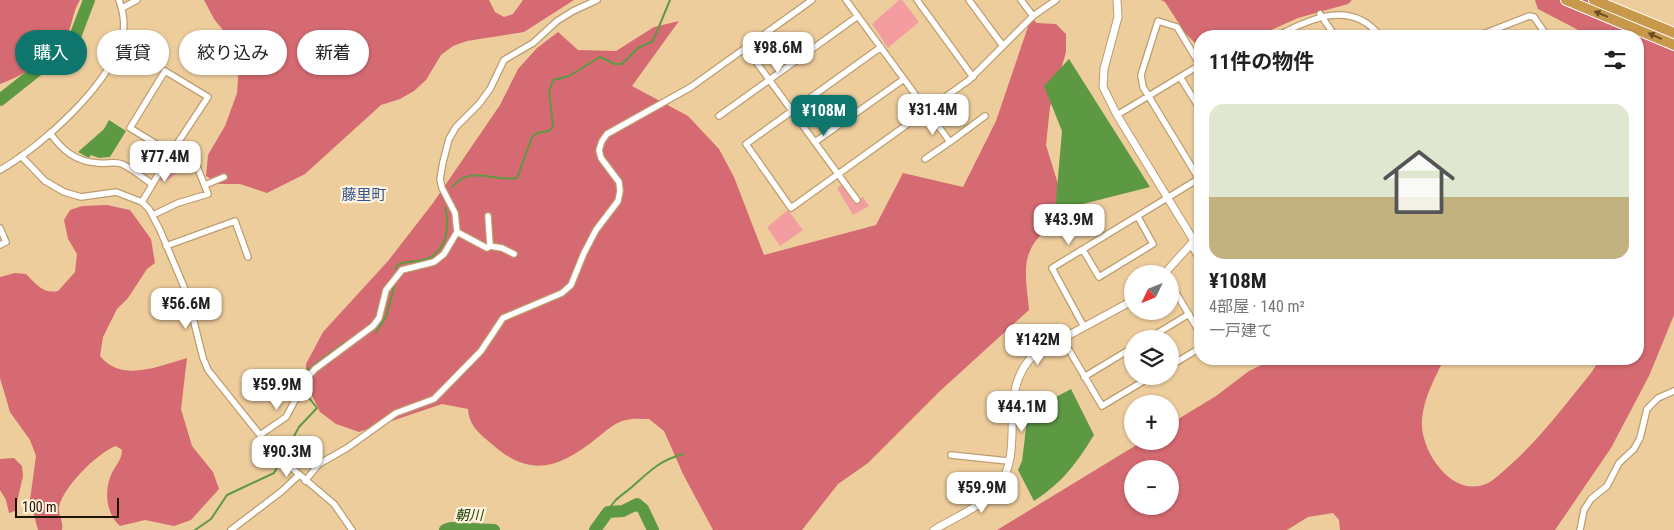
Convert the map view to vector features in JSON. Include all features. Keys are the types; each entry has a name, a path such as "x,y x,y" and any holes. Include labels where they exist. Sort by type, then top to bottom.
{"highway":[{"path":"1566,0 1639,24 1674,33"},
{"path":"1594,0 1674,45"}],"street":[{"path":"0,170 50,133 79,105 101,79 123,34 122,8 119,0"},
{"path":"122,8 137,0"},
{"path":"260,435 286,417 307,378 315,369 373,326 379,318 388,286 402,270 434,262 444,254 457,232 455,213 440,179 449,139 456,127 480,104 490,90 498,69 504,60 533,42 573,11 597,0"},
{"path":"305,481 319,464 347,448 396,413 434,399 480,351 503,318 562,293 571,285 596,230 618,201 620,191 618,182 601,158 599,150 602,140 607,134 690,87 812,0"},
{"path":"846,0 950,142"},
{"path":"917,0 973,77"},
{"path":"969,0 1003,46"},
{"path":"1021,0 1033,16"},
{"path":"881,48 746,144 792,208 973,77 1033,16 1056,0"},
{"path":"1117,0 1118,17 1103,80 1106,95 1194,247"},
{"path":"1289,30 1320,14 1356,12 1371,23 1376,30"},
{"path":"1320,14 1331,30"},
{"path":"719,116 858,16"},
{"path":"1493,30 1529,16 1537,20 1543,30"},
{"path":"1194,55 1177,27 1158,22 1141,75 1143,87 1194,171"},
{"path":"746,48 857,200"},
{"path":"1116,115 1194,69"},
{"path":"142,202 208,97 165,71 130,128 171,154"},
{"path":"1180,77 1194,100"},
{"path":"815,142 904,79"},
{"path":"925,159 985,116"},
{"path":"50,133 63,151 97,164 111,162 122,164 152,184"},
{"path":"21,156 46,181 64,192 81,197 116,192 142,202 153,216 187,294 205,365 260,435 305,481 340,511 352,530"},
{"path":"153,216 178,203 208,194 194,158"},
{"path":"204,185 224,177"},
{"path":"1084,327 1052,268 1194,182"},
{"path":"488,216 490,246"},
{"path":"1083,250 1099,277 1153,244 1138,217"},
{"path":"166,246 235,221 248,257"},
{"path":"0,228 6,242 0,245"},
{"path":"457,232 487,248 490,246 502,248 514,254"},
{"path":"1172,265 1194,241"},
{"path":"1179,298 1194,323"},
{"path":"934,530 990,496 1003,479 1008,461 1018,376 1024,366 1036,353 1124,305"},
{"path":"1163,330 1189,314"},
{"path":"1062,338 1102,406 1137,385"},
{"path":"1179,361 1194,352"},
{"path":"1084,377 1124,353"},
{"path":"1580,530 1584,510 1607,486 1619,463 1634,449 1640,438 1647,409 1658,398 1674,391"},
{"path":"951,456 1008,461"},
{"path":"231,530 282,491 299,475"}],"shaded area":[{"path":"0,0 80,0 69,30 15,30 15,75 21,75 0,84"},
{"path":"204,0 489,0 495,12 504,17 513,14 523,0 574,0 524,32 467,41 453,46 441,55 426,80 414,91 400,99 381,105 305,174 267,193 240,184 219,184 206,176 208,155 225,126 237,93 238,75 287,75 287,30 223,30 214,19"},
{"path":"899,0 902,0 919,22 888,48 872,24"},
{"path":"1161,0 1352,0 1348,4 1298,18 1271,30 1194,30 1194,42 1185,33 1165,2"},
{"path":"1535,0 1601,0 1674,37 1674,315 1649,376 1611,448 1555,530 1340,530 1339,520 1333,513 1308,517 1287,530 997,530 1128,450 1179,450 1179,419 1216,396 1249,371 1262,365 1441,365 1425,403 1422,419 1426,445 1441,470 1452,479 1464,485 1477,486 1490,482 1530,445 1551,422 1596,365 1644,365 1644,30 1578,30 1538,9"},
{"path":"1032,15 1036,23 1056,24 1066,34 1066,52 1050,107 1046,145 1058,184 1063,216 1040,236 1032,246 1028,257 1026,272 1029,310 940,391 868,463 838,484 802,530 713,530 683,474 664,431 649,419 622,421 571,456 546,465 533,465 507,456 484,437 470,420 468,409 442,404 359,432 336,424 320,412 306,383 306,364 323,332 388,261 433,203 500,105 518,69 537,48 558,32 578,50 616,51 654,27 679,21 632,86 688,116 719,149 734,177 764,255 876,225 903,173 963,187 996,121"},
{"path":"1069,59 1150,187 1055,211 1062,131 1044,86"},
{"path":"109,120 126,131 110,157 99,158 91,155 89,158 78,152 104,129"},
{"path":"180,148 195,158 174,176 159,181"},
{"path":"842,185 854,203 863,197 869,206 853,215 837,188"},
{"path":"107,205 130,210 151,239 155,263 147,269 128,298 117,309 103,337 100,356 109,364 119,369 130,371 153,368 187,358 181,409 192,446 213,472 219,489 191,520 174,526 145,520 120,526 109,509 107,495 111,475 122,454 122,450 116,446 91,463 67,490 59,507 62,530 38,530 30,500 36,456 30,440 10,412 0,378 0,277 15,273 26,274 44,290 58,291 75,272 77,254 68,239 64,220 70,210 82,206"},
{"path":"788,210 803,230 780,246 767,227"},
{"path":"1071,389 1094,435 1068,472 1053,487 1034,501 1018,470 1022,461 1028,412"},
{"path":"14,458 22,466 23,476 15,511 9,513 6,500 0,490 0,459"}],"waterway":[{"path":"0,100 73,42 89,0"},
{"path":"452,187 459,180 466,177 517,178 532,137 537,133 549,131 553,126 549,92 553,80 569,76 600,57 615,64 622,64 638,48 653,41 670,0"},
{"path":"395,269 399,264 427,259 439,250 447,230 445,208"},
{"path":"376,332 386,317 394,287"},
{"path":"299,384 302,374 344,343"},
{"path":"195,530 211,519 227,495 274,473 299,427 317,408 306,394"},
{"path":"608,512 616,500 650,471 661,463 683,454"},
{"name":"朝川","path":"595,530 608,512 623,511 637,504 643,509 653,530"},
{"name":"朝川","path":"445,530 451,528 494,530"}],"district":[{"name":"藤里町","path":"364,195"}]}
